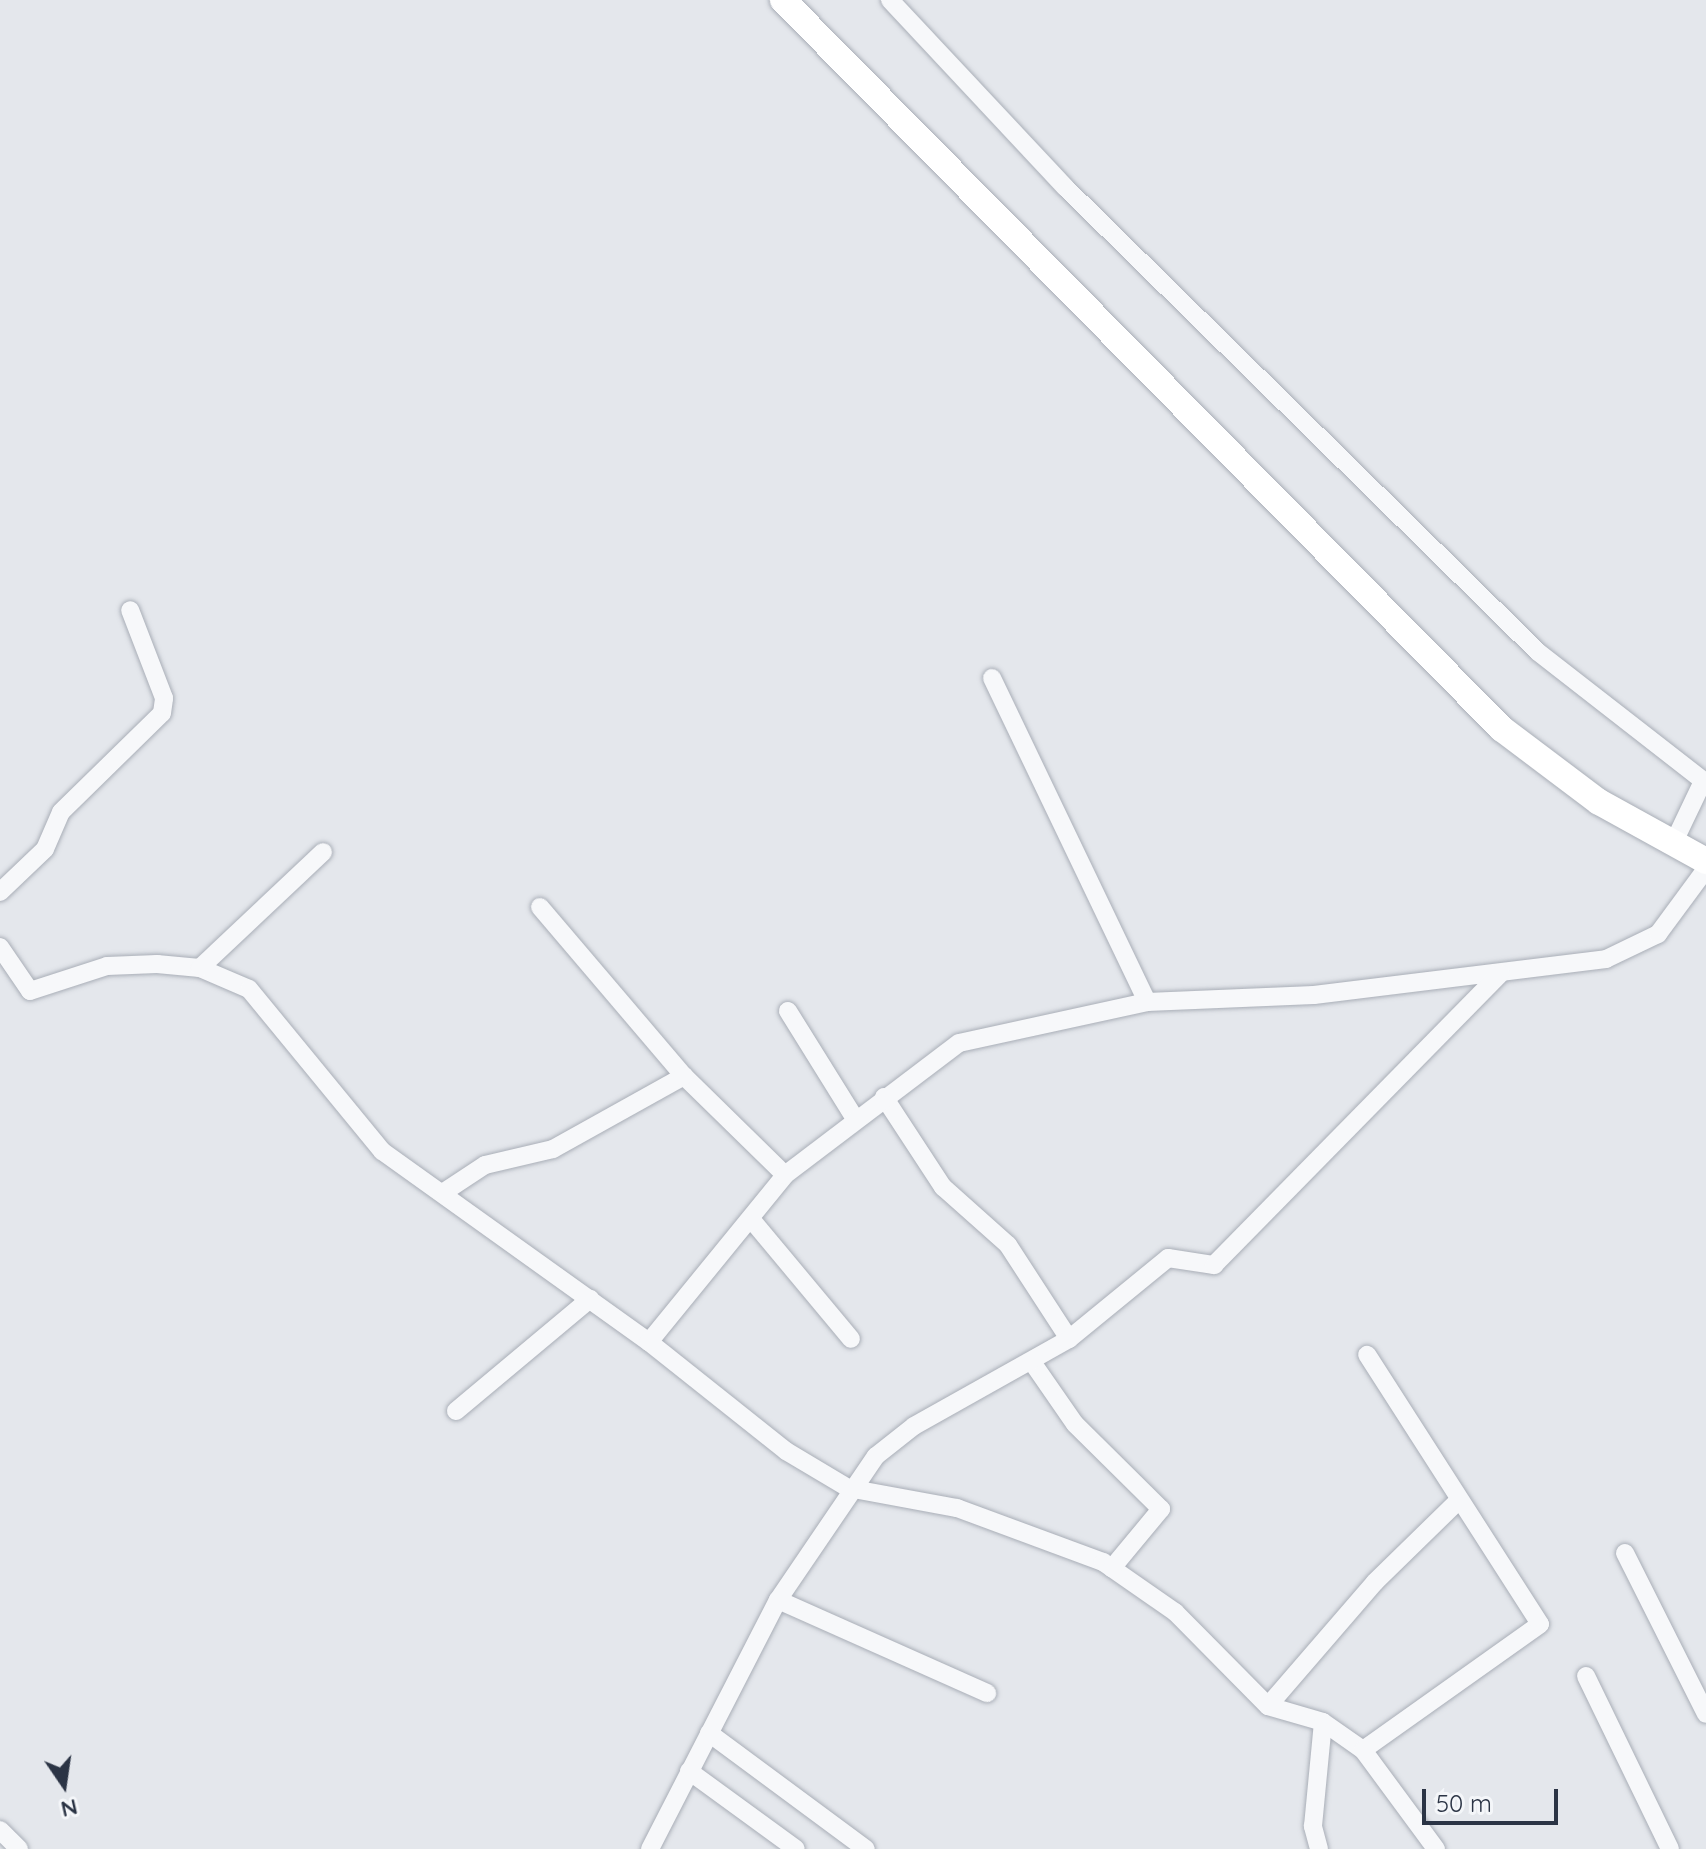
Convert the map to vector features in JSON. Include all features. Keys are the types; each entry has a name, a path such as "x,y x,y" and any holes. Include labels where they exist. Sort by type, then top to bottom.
{"street":[{"path":"783,0 1502,729 1599,802 1678,832 1706,861"},
{"path":"890,0 1076,198 1538,652 1701,787 1678,832"},
{"path":"0,892 45,849 61,812 162,713 164,698 130,610"},
{"path":"992,678 1147,1002"},
{"path":"200,968 323,852"},
{"path":"649,1342 785,1175 854,1117 980,1034 1147,1002 1314,995 1577,965 1641,945 1671,922 1706,869"},
{"path":"540,907 684,1076 785,1175"},
{"path":"0,947 30,991 107,966 200,968 260,997 382,1151 444,1192 649,1342 786,1451 848,1488 957,1508 1064,1543 1112,1568 1175,1612 1268,1706 1323,1722 1363,1750 1436,1849"},
{"path":"653,1848 689,1771 778,1600 848,1488 907,1431 1069,1339 1168,1258 1214,1265 1501,973"},
{"path":"788,1011 854,1117"},
{"path":"444,1192 485,1165 553,1149 684,1076"},
{"path":"884,1097 943,1187 1008,1245 1069,1339"},
{"path":"751,1219 851,1339"},
{"path":"456,1411 590,1299"},
{"path":"1363,1750 1539,1627 1367,1355"},
{"path":"1032,1362 1075,1424 1161,1509 1112,1568"},
{"path":"1268,1706 1375,1582 1459,1500"},
{"path":"1625,1553 1706,1714"},
{"path":"778,1600 987,1693"},
{"path":"1586,1676 1670,1849"},
{"path":"1319,1849 1313,1826 1323,1722"},
{"path":"709,1733 866,1849"},
{"path":"689,1771 796,1849"},
{"path":"0,1830 19,1849"}]}
